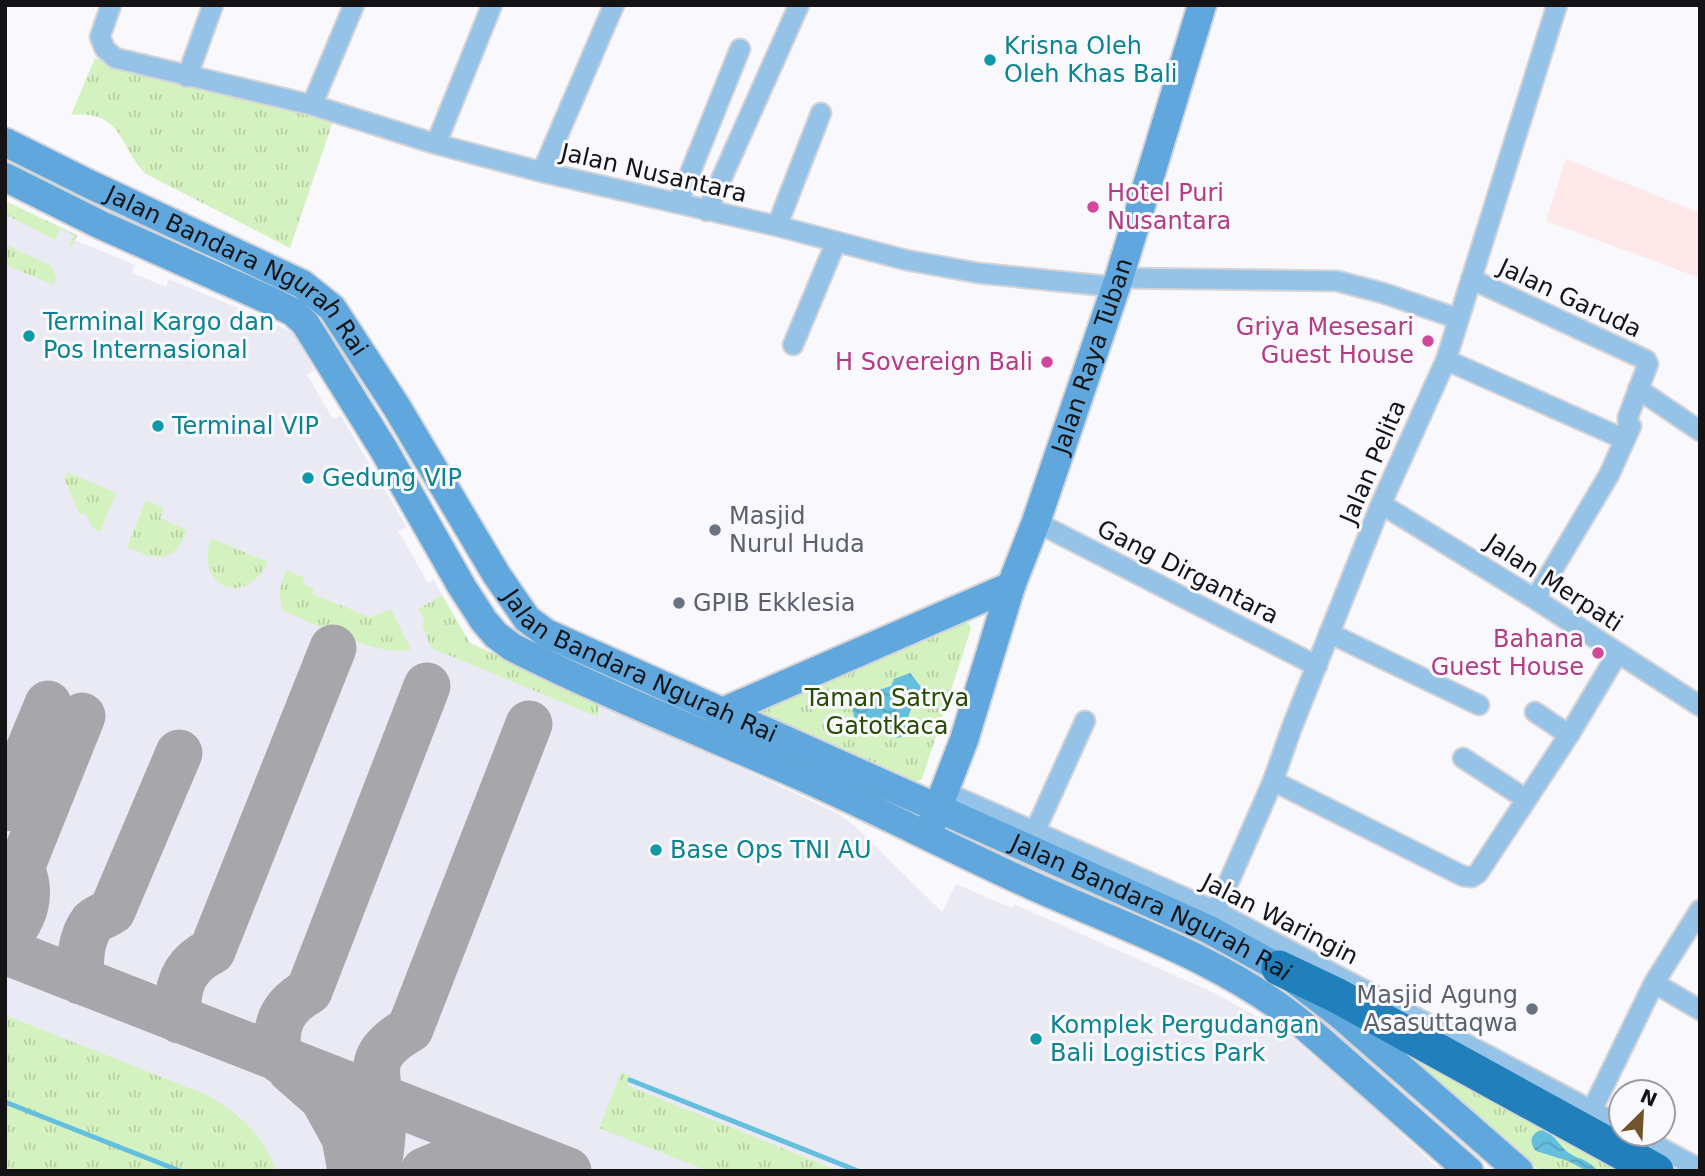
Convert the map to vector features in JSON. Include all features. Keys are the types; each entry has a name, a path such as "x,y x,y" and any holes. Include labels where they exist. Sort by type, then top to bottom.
{"highway":[{"path":"1279,968 1340,987 1656,1171"}],"main road":[{"name":"Jalan Raya Tuban","path":"927,835 942,799 1012,586 1118,283 1202,5"},
{"path":"6,177 12,146"},
{"name":"Jalan Bandara Ngurah Rai","path":"12,146 302,284 332,308 396,406 516,604 533,624 545,633 722,712 942,799 1212,920 1338,1013 1520,1171"},
{"name":"Jalan Bandara Ngurah Rai","path":"6,177 77,214 269,300 293,312 305,323 384,450 462,587 484,621 512,647 927,835 1247,985 1302,1024 1469,1171"},
{"path":"163,253 174,225"},
{"path":"435,538 465,520"},
{"path":"722,712 1012,586"}],"street":[{"name":"Jalan Nusantara","path":"111,5 100,37 109,54 115,58 312,105 436,144 542,172 777,226 906,260 978,273 1118,283 1337,281 1459,319"},
{"path":"187,77 213,5"},
{"path":"312,105 354,5"},
{"path":"436,144 492,5"},
{"path":"542,172 614,5"},
{"path":"708,211 799,5"},
{"name":"Jalan Pelita","path":"1212,920 1273,781 1381,504 1446,360 1557,5"},
{"path":"678,204 740,49"},
{"path":"777,226 821,113"},
{"path":"793,345 836,242"},
{"name":"Jalan Garuda","path":"1471,279 1648,362 1638,389"},
{"path":"1446,360 1615,435"},
{"path":"1535,598 1609,475 1629,435 1631,426 1628,416 1638,389 1700,431"},
{"name":"Jalan Merpati","path":"1381,504 1535,598 1700,706"},
{"name":"Gang Dirgantara","path":"1036,522 1317,666"},
{"path":"1329,633 1479,705"},
{"path":"1273,781 1463,876 1472,877 1478,873 1569,735 1618,653"},
{"path":"1535,712 1569,735"},
{"path":"1035,831 1085,721"},
{"path":"1463,758 1526,800"},
{"name":"Jalan Waringin","path":"942,799 1035,831 1340,987 1607,1118"},
{"path":"1592,1110 1654,983 1700,910"},
{"path":"1654,983 1700,1010"},
{"path":"1662,1148 1700,1169"}],"shaded area":[{"path":"1566,159 1700,213 1700,278 1546,221"},
{"path":"5,201 77,235 75,240 135,265 132,273 166,287 169,279 245,311 242,319 274,333 278,325 295,335 314,370 307,375 333,419 341,416 407,527 398,531 428,583 434,580 442,595 418,609 424,621 837,813 857,828 942,912 956,884 1012,908 1014,904 1217,994 1287,1034 1358,1094 1441,1171 5,1171"}],"green space":[{"path":"95,58 333,121 290,248 146,174 111,124 88,115 71,115"},
{"path":"5,201 77,235 72,247 69,246 74,235 60,229 55,240 5,214"},
{"path":"5,244 51,266 56,277 54,285 5,265"},
{"path":"67,472 116,493 100,532 92,527 85,513 80,515 64,479"},
{"path":"146,500 164,508 160,518 187,530 182,542 170,555 155,557 127,547"},
{"path":"211,538 268,562 247,585 235,588 224,586 216,580 210,569 208,555"},
{"path":"286,570 304,578 303,584 314,589 312,594 370,617 391,609 411,649 399,651 366,645 282,610 279,592"},
{"path":"442,595 470,643 600,703 598,717 431,648 418,609"},
{"name":"Taman Satrya Gatotkaca","path":"964,622 969,623 971,629 922,779 914,783 762,716 759,711 761,705"},
{"path":"1355,1012 1635,1171 1541,1171 1515,1152"},
{"path":"5,1015 207,1095 249,1126 264,1146 276,1171 5,1171"},
{"path":"621,1072 631,1076 628,1086 839,1171 708,1171 599,1128"}],"water":[{"path":"910,673 922,688 907,720 910,726 907,734 898,738 889,734 887,727 865,717 859,720 854,717 851,697 891,686 894,679"},
{"path":"1543,1130 1551,1134 1569,1153 1586,1161 1598,1171 1587,1171 1568,1161 1536,1151 1532,1138"}],"waterway":[{"path":"630,1080 858,1171"},
{"path":"5,1102 180,1171"}],"taxiway":[{"path":"179,1020 178,998 183,979 194,963 212,951 333,648"},
{"path":"280,1060 277,1038 281,1020 285,1011 309,991 427,686"},
{"path":"5,808 48,704"},
{"path":"5,875 21,868 82,716"},
{"path":"377,1171 382,1127 376,1069 378,1059 394,1040 410,1029 529,724"},
{"path":"80,981 83,943 88,929 94,921 112,911 179,753"},
{"path":"5,941 25,906 25,878 21,868"},
{"path":"5,951 568,1171"},
{"path":"290,1069 323,1098 345,1138 351,1171"},
{"path":"424,1171 467,1156 511,1151"}],"place":[{"name":"Krisna Oleh Oleh Khas Bali","path":"990,60"},
{"name":"Hotel Puri Nusantara","path":"1093,207"},
{"name":"Terminal Kargo dan Pos Internasional","path":"29,336"},
{"name":"Griya Mesesari Guest House","path":"1428,341"},
{"name":"H Sovereign Bali","path":"1047,362"},
{"name":"Terminal VIP","path":"158,426"},
{"name":"Gedung VIP","path":"308,478"},
{"name":"Masjid Nurul Huda","path":"715,530"},
{"name":"GPIB Ekklesia","path":"679,603"},
{"name":"Bahana Guest House","path":"1598,653"},
{"name":"Base Ops TNI AU","path":"656,850"},
{"name":"Masjid Agung Asasuttaqwa","path":"1532,1009"},
{"name":"Komplek Pergudangan Bali Logistics Park","path":"1036,1039"}]}
